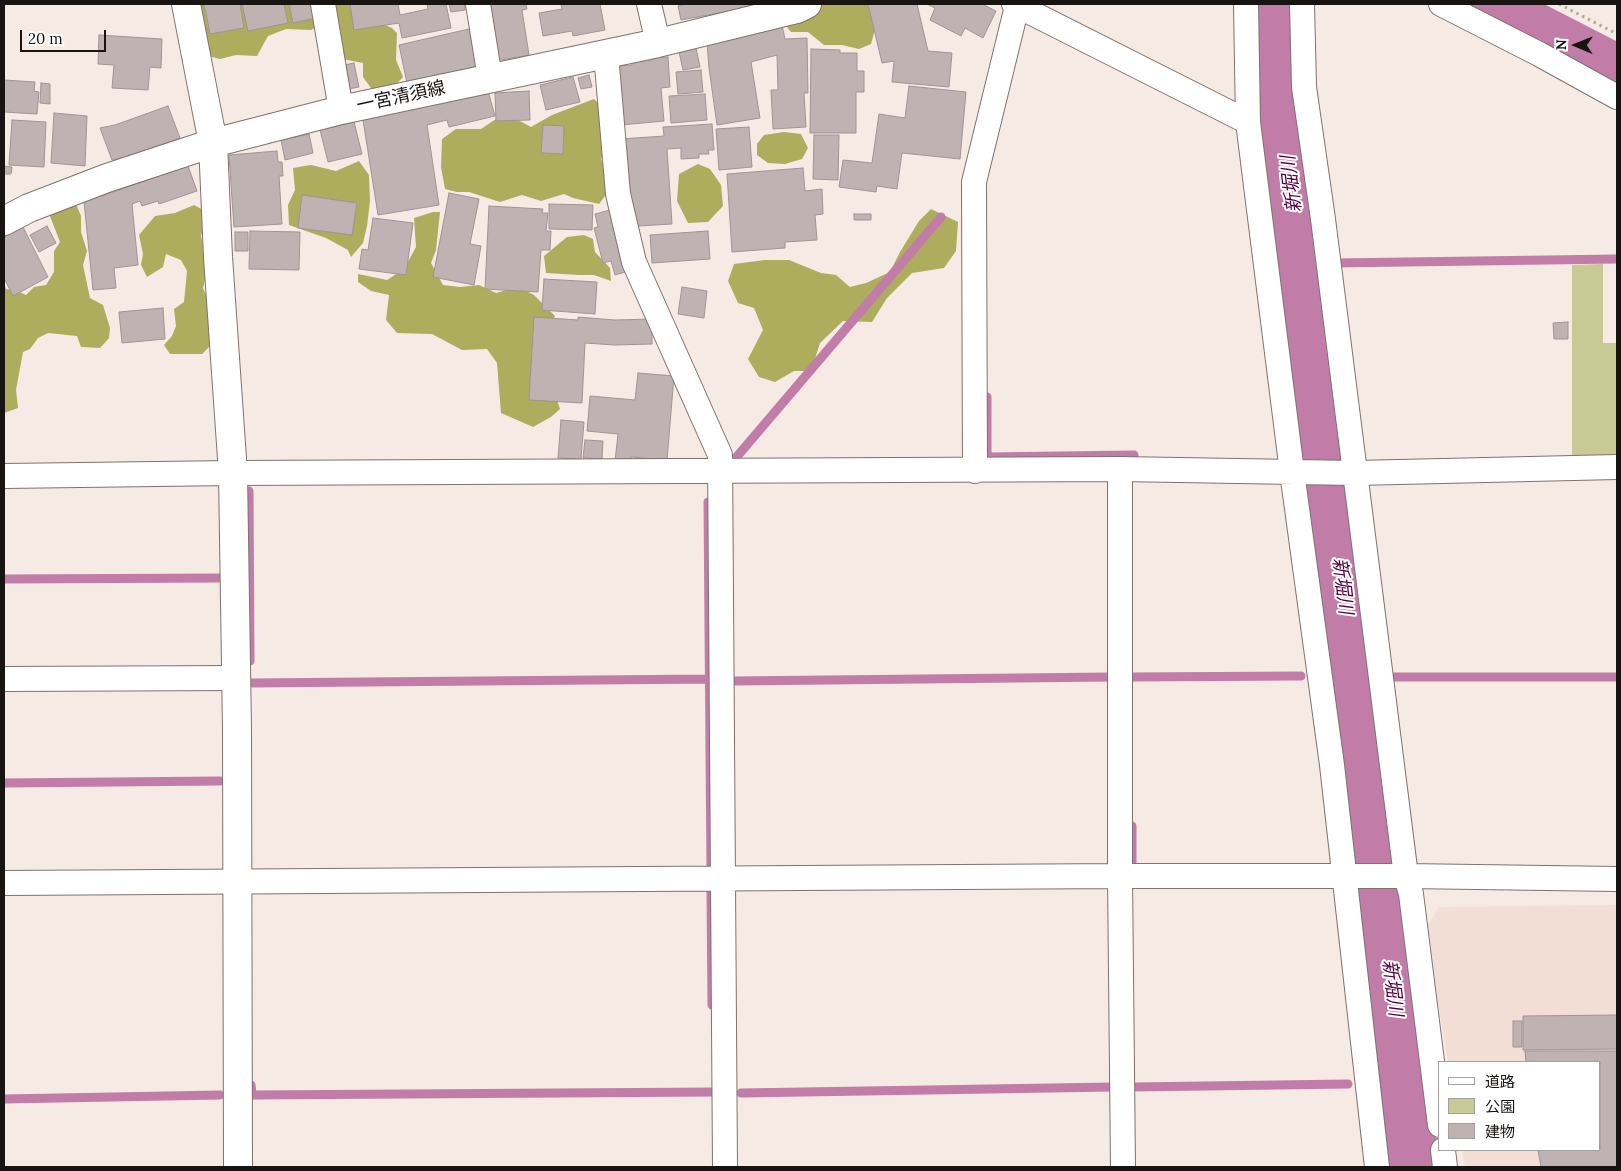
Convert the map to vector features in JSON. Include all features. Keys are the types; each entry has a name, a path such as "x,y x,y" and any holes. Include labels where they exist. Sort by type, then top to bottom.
{"street":[{"path":"186,4 213,143 218,258 233,473 236,678 238,1167"},
{"path":"323,4 341,110"},
{"path":"478,4 490,78"},
{"path":"649,4 658,43"},
{"name":"一宮清須線","path":"4,221 29,208 107,178 213,143 341,110 658,43 797,9 807,4"},
{"path":"1246,4 1248,122 1292,472 1332,765 1377,1167"},
{"path":"1302,4 1304,87 1323,219 1406,876 1410,894 1438,1110"},
{"path":"1441,4 1539,54 1617,97"},
{"path":"975,471 974,182 1016,5 1248,122"},
{"path":"606,54 618,194 634,262 720,455 725,1167"},
{"path":"4,476 233,473 1120,470 1355,473 1617,467"},
{"path":"1120,470 1120,876 1123,1167"},
{"path":"4,679 236,678"},
{"path":"4,884 1120,876 1406,876 1617,879"},
{"path":"1443,1151 1445,1167"}],"path":[{"path":"1559,4 1617,34"}],"shaded area":[{"path":"193,4 361,4 358,13 392,28 397,33 396,60 403,77 391,90 371,88 363,77 363,63 342,59 320,25 311,30 286,29 268,36 257,56 236,55 220,59 204,55"},
{"path":"823,4 874,4 877,22 871,44 859,49 842,45 824,45 808,32 791,32 780,18 816,9"},
{"path":"594,99 604,109 611,138 601,159 613,185 599,204 564,194 541,201 522,195 500,202 469,192 445,189 441,167 442,139 456,129 481,129 505,113 531,127 552,115"},
{"path":"784,132 801,134 808,148 802,159 785,164 768,163 757,155 757,144 764,135"},
{"path":"359,161 369,175 370,201 363,243 351,257 348,250 326,238 289,225 288,205 295,190 293,168 311,165 336,171"},
{"path":"698,164 710,169 721,185 723,206 708,222 688,223 677,201 679,174"},
{"path":"76,204 81,216 81,232 87,251 83,265 90,298 103,305 110,328 109,338 100,348 81,347 77,336 48,333 38,338 30,349 23,352 16,390 18,408 4,413 4,283 6,289 15,290 26,295 34,287 46,285 54,272 54,251 60,242 48,211"},
{"path":"194,205 207,212 201,236 208,267 203,288 213,312 209,326 211,345 202,354 170,354 164,345 172,336 176,326 174,309 184,302 187,271 181,260 166,254 163,267 147,277 141,265 143,254 139,235 155,216 175,213"},
{"path":"931,209 958,222 956,251 944,268 912,273 887,298 872,322 843,321 820,343 811,371 794,371 775,382 759,377 748,359 763,330 754,308 738,303 728,281 734,264 765,260 789,260 821,273 836,275 850,287 866,283 890,272 919,221"},
{"path":"433,212 440,212 436,250 431,263 443,285 460,287 479,285 496,293 518,287 534,295 555,316 552,322 556,397 560,409 551,417 533,427 501,413 497,363 487,349 462,350 432,334 397,333 386,320 389,295 371,291 358,282 358,274 387,280 404,269 416,247 414,218"},
{"path":"584,235 593,239 595,252 610,268 611,281 594,275 546,273 544,256 567,237"},
{"path":"1617,905 1617,1167 1465,1167 1462,1151 1601,1151 1601,1061 1448,1061 1426,928 1439,907"}],"green space":[{"path":"1603,264 1603,343 1617,343 1617,459 1572,459 1572,265"}],"building":[{"path":"204,4 240,4 244,28 210,34"},
{"path":"242,4 284,4 288,23 248,31"},
{"path":"289,4 313,4 316,18 293,23"},
{"path":"350,4 398,4 400,15 428,9 427,4 446,4 451,28 402,38 399,23 354,30"},
{"path":"449,4 465,4 465,10 451,12"},
{"path":"486,4 526,4 527,9 522,10 529,55 496,61"},
{"path":"561,4 600,4 605,30 573,36 572,31 543,36 539,13 562,9"},
{"path":"685,4 762,5 681,20 678,6"},
{"path":"868,4 917,4 928,51 952,53 949,87 892,82 894,61 882,63"},
{"path":"927,4 982,4 996,11 983,38 965,28 961,36 930,20 935,8"},
{"path":"782,25 785,39 807,38 808,93 804,93 806,127 773,129 771,90 778,90 777,55 751,62 760,118 717,125 707,43"},
{"path":"469,29 478,66 407,83 399,45"},
{"path":"99,35 162,39 161,68 150,67 148,90 112,88 114,65 98,64"},
{"path":"696,48 700,67 683,70 679,52"},
{"path":"811,49 840,50 840,53 857,53 857,71 864,71 864,92 856,92 856,133 810,133"},
{"path":"668,57 670,87 661,88 664,121 621,125 617,66 632,65 631,60"},
{"path":"354,63 359,87 343,90 339,66"},
{"path":"701,70 703,92 678,94 676,72"},
{"path":"589,75 592,87 581,89 578,78"},
{"path":"573,77 580,102 546,110 540,85"},
{"path":"4,80 35,82 34,91 39,92 37,114 4,112"},
{"path":"41,83 50,84 50,104 40,103"},
{"path":"909,86 966,92 960,159 902,153 897,189 877,186 876,192 839,187 843,160 872,163 879,114 905,118"},
{"path":"488,91 495,116 449,127 447,120 427,125 439,205 378,215 363,120"},
{"path":"529,91 530,120 496,121 495,93"},
{"path":"705,94 707,120 671,123 669,96"},
{"path":"168,106 180,138 112,160 100,128 115,125"},
{"path":"54,113 87,116 85,166 51,163"},
{"path":"12,120 46,122 44,167 9,165"},
{"path":"354,122 362,154 328,162 320,130"},
{"path":"712,124 714,150 708,150 709,154 699,154 699,158 681,159 681,148 667,149 672,224 638,226 625,191 621,139 664,136 663,127"},
{"path":"543,125 564,126 563,154 541,153"},
{"path":"749,127 752,167 719,170 716,129"},
{"path":"309,134 313,153 285,160 281,140"},
{"path":"814,135 839,135 838,180 813,179"},
{"path":"277,151 278,162 282,162 283,176 279,176 282,224 234,227 229,155"},
{"path":"4,166 12,167 11,174 4,174"},
{"path":"188,166 197,191 159,204 158,201 142,206 140,201 132,204 138,265 114,268 116,288 93,290 84,202"},
{"path":"803,168 805,191 822,189 823,214 815,215 817,240 785,242 785,248 732,252 727,174"},
{"path":"449,193 479,199 470,244 481,246 474,285 433,277"},
{"path":"302,195 357,203 352,235 298,228"},
{"path":"549,204 593,205 592,230 549,229"},
{"path":"489,206 543,209 542,213 548,213 546,231 551,231 550,250 541,250 538,292 485,289"},
{"path":"614,209 629,271 615,275 611,261 603,263 594,228 598,227 595,214"},
{"path":"854,214 871,214 871,220 854,220"},
{"path":"373,218 413,223 406,275 359,269 362,249 368,250"},
{"path":"47,226 56,243 39,252 30,235"},
{"path":"23,227 48,277 13,296 4,278 4,237"},
{"path":"250,231 300,232 299,270 249,269"},
{"path":"708,231 710,259 652,263 650,235"},
{"path":"235,232 248,232 248,251 235,251"},
{"path":"544,279 597,282 595,314 542,310"},
{"path":"682,287 707,291 704,318 678,314"},
{"path":"163,308 165,339 122,343 119,312"},
{"path":"534,317 578,320 578,317 615,320 652,319 652,344 615,345 585,343 582,403 529,400"},
{"path":"1568,322 1568,339 1554,339 1553,323"},
{"path":"638,373 674,376 667,460 631,457 631,462 615,461 618,434 587,431 590,396 635,400"},
{"path":"561,420 584,422 581,459 558,458"},
{"path":"585,440 603,441 602,459 583,458"},
{"path":"1617,1015 1617,1049 1523,1050 1523,1016"},
{"path":"1513,1021 1522,1021 1522,1047 1513,1047"},
{"path":"1525,1051 1617,1051 1617,1167 1541,1167 1538,1151 1601,1151 1601,1061 1526,1061"}],"waterway":[{"name":"新堀川","path":"1276,4 1277,54 1294,206 1332,500 1355,703 1382,898 1400,1058 1415,1167"},
{"path":"1488,4 1617,70"},
{"path":"734,460 941,217"},
{"path":"1335,263 1617,259"},
{"path":"987,397 987,457 1134,455 1133,461"},
{"path":"249,491 250,661"},
{"path":"708,502 711,871"},
{"path":"4,579 221,578"},
{"path":"1338,675 1352,675"},
{"path":"1130,677 1301,676"},
{"path":"733,681 1111,677"},
{"path":"1389,677 1617,677"},
{"path":"250,683 709,679"},
{"path":"4,783 220,781"},
{"path":"1132,826 1132,864"},
{"path":"711,892 712,1005"},
{"path":"1388,1083 1403,1083"},
{"path":"1133,1087 1348,1084"},
{"path":"251,1085 252,1095 713,1092"},
{"path":"741,1093 1113,1087"},
{"path":"4,1099 220,1095"}]}
